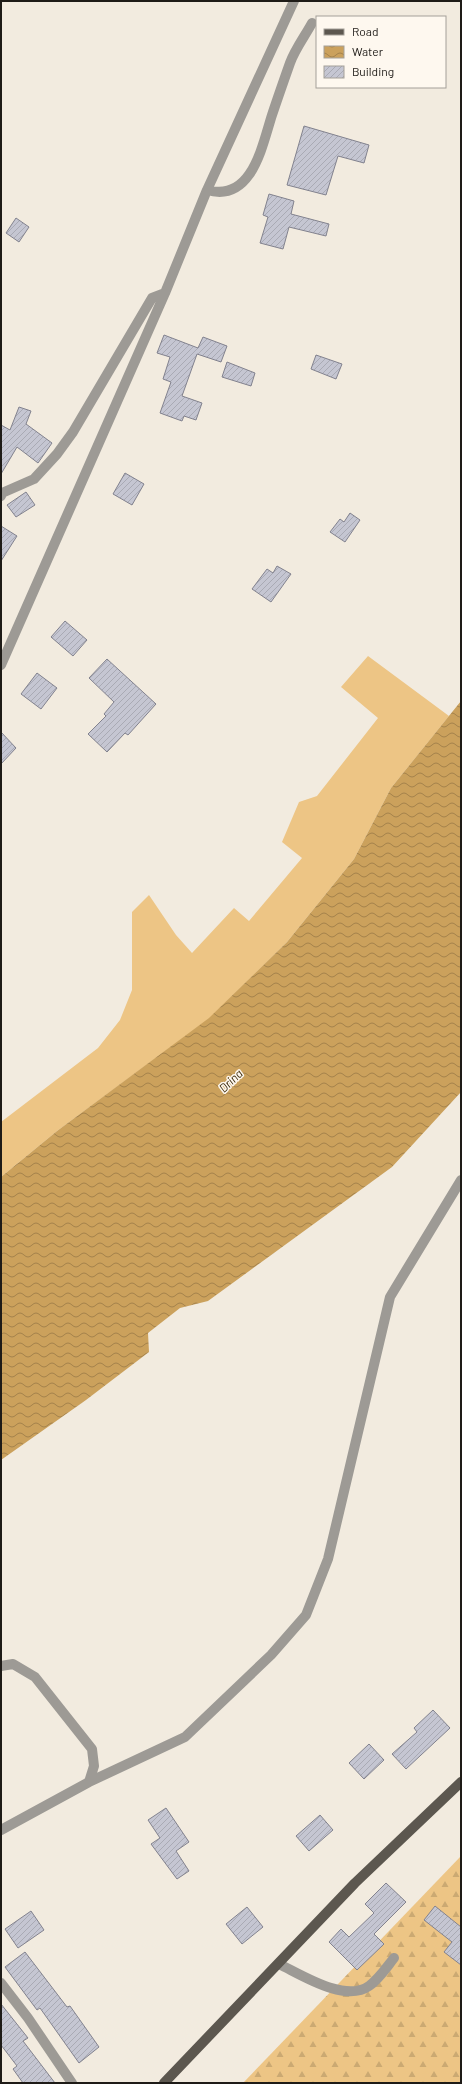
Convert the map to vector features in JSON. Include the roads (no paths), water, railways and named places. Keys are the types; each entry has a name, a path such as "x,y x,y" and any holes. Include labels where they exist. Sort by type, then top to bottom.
{"main road":[{"path":"164,2083 355,1883 461,1782"}],"street":[{"path":"1,665 165,293 207,190 294,1"},
{"path":"207,190 223,193 238,187 255,166 291,60 312,23"},
{"path":"1,493 34,479 57,454 73,432 152,298 165,293"},
{"path":"1,1830 89,1782 185,1737 271,1655 306,1615 328,1559 390,1297 461,1180"},
{"path":"1,1666 14,1664 36,1677 92,1749 94,1766 89,1782"},
{"path":"279,1964 324,1986 344,1992 358,1991 368,1987 377,1980 394,1958"},
{"path":"1,1983 28,2018 72,2083"}],"water":[{"name":"Drina","path":"461,701 461,1092 392,1167 208,1301 180,1308 148,1333 149,1352 86,1400 1,1460 1,1177 57,1131 209,1018 287,942 354,859 391,788"}]}
